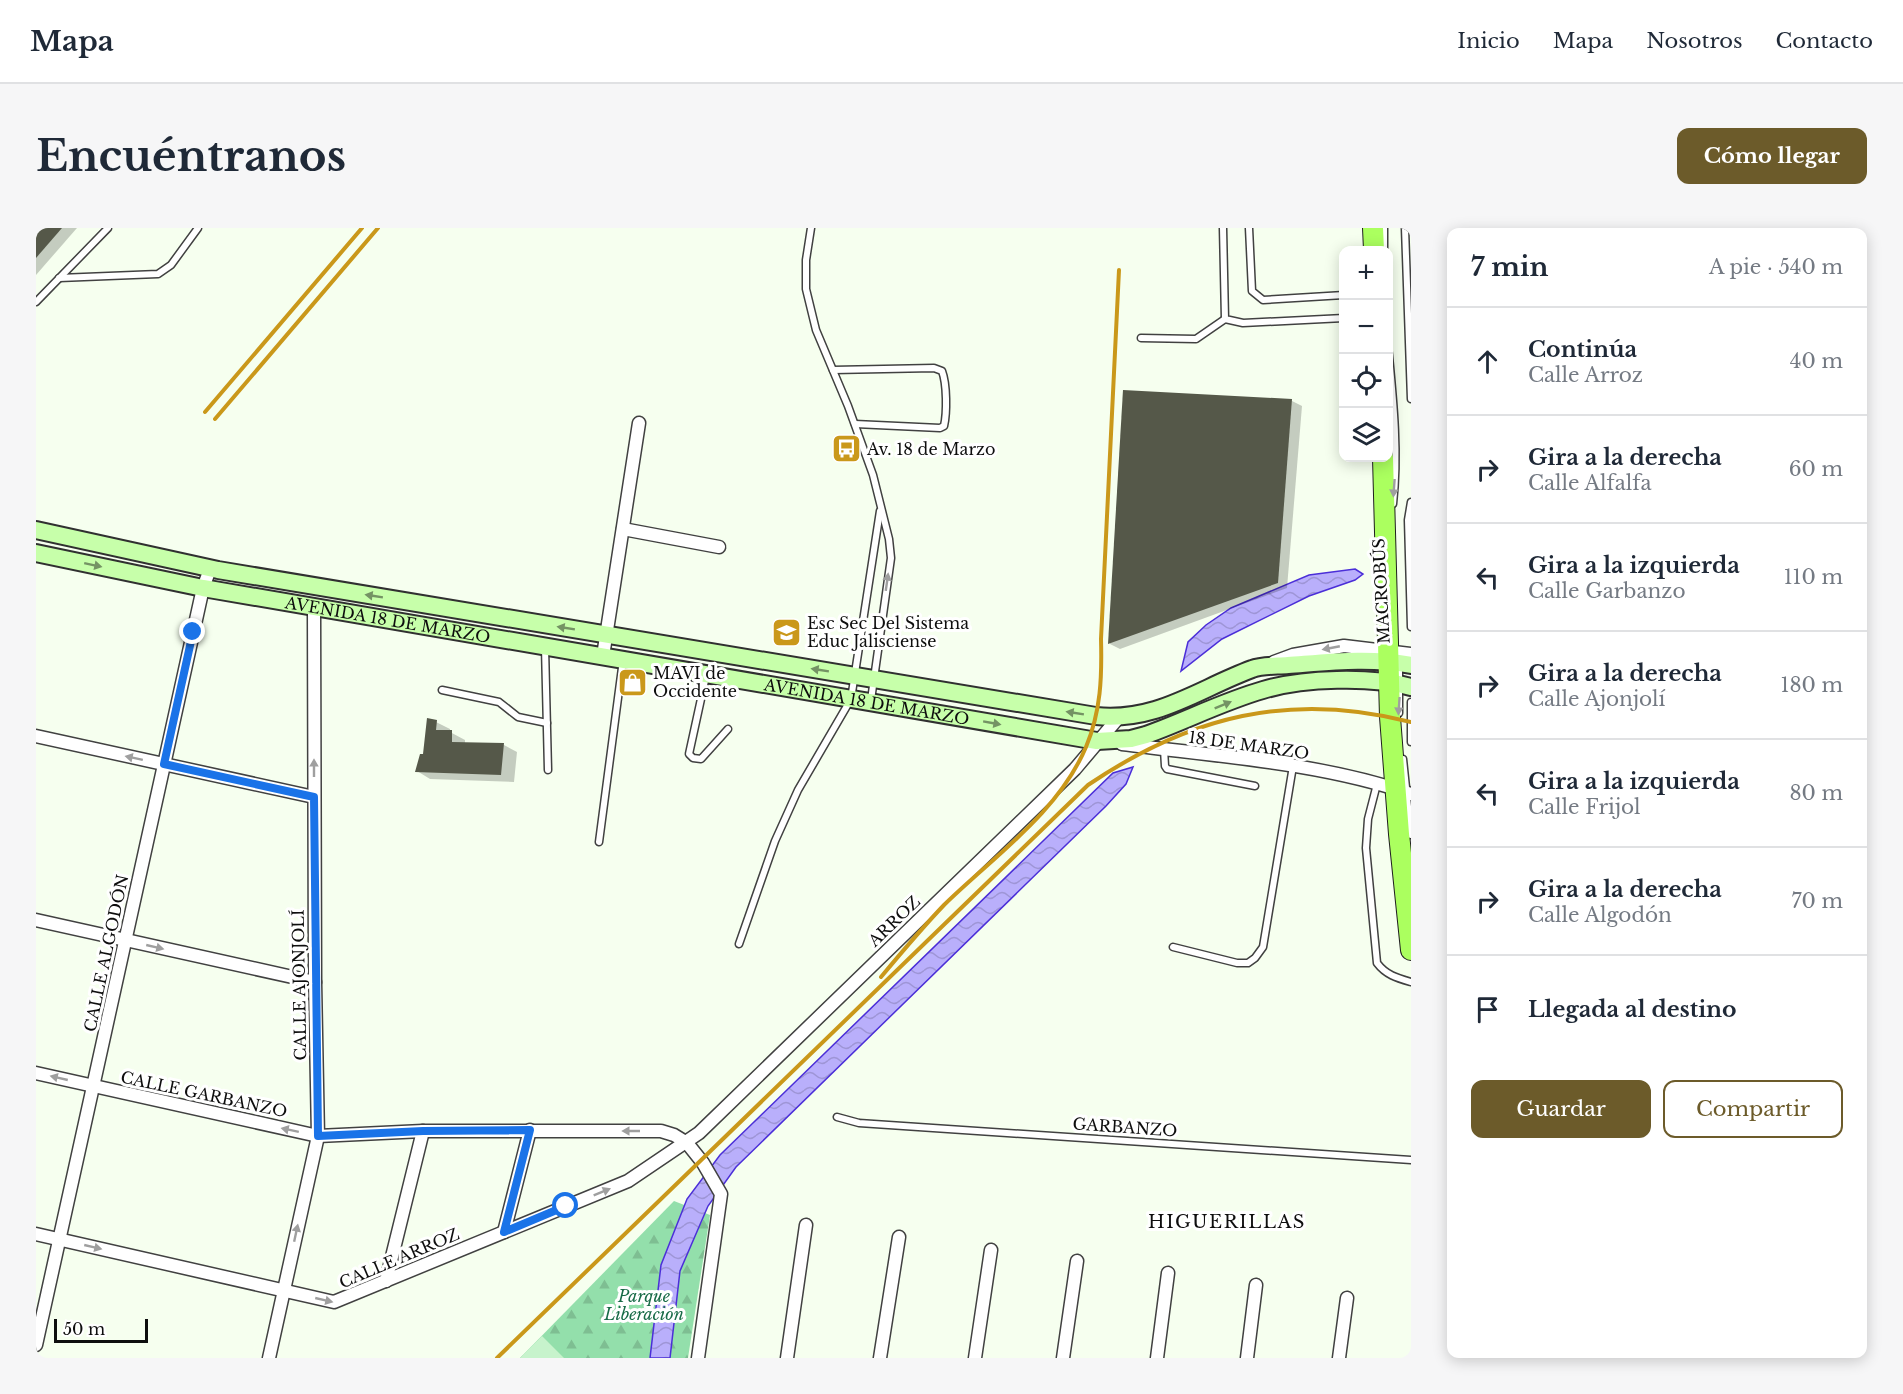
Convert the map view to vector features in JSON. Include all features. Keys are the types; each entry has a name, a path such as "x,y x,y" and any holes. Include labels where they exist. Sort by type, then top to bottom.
{"main road":[{"path":"1373,228 1374,246"},
{"path":"1383,462 1399,655 1397,790 1411,950"}],"street":[{"path":"603,656 639,423"},
{"path":"623,529 719,547"},
{"name":"AVENIDA 18 DE MARZO","path":"36,530 210,569 1091,716 1119,717 1149,713 1177,703 1254,668 1399,655"},
{"name":"AVENIDA 18 DE MARZO","path":"36,553 203,588 1097,741 1131,739 1146,735 1265,689 1319,681 1400,684"},
{"name":"CALLE ALGODÓN","path":"36,1345 203,588 210,569"},
{"name":"CALLE AJONJOLÍ","path":"269,1358 318,1136 315,982 314,607"},
{"name":"ARROZ","path":"687,1143 1075,769 1119,717"},
{"path":"36,736 314,797"},
{"name":"18 DE MARZO","path":"1097,741 1293,766 1397,790"},
{"path":"36,920 315,982"},
{"name":"CALLE GARBANZO","path":"36,1073 318,1136 423,1131 661,1131 674,1135 687,1143"},
{"path":"504,1232 530,1130"},
{"path":"386,1281 423,1131"},
{"path":"687,1143 703,1163 721,1194 698,1358"},
{"name":"CALLE ARROZ","path":"36,1234 334,1302 628,1181 687,1143"},
{"path":"787,1358 806,1225"},
{"path":"880,1358 899,1237"},
{"path":"975,1358 991,1250"},
{"path":"1063,1358 1077,1261"},
{"path":"1157,1358 1168,1274"},
{"path":"1246,1358 1256,1285"},
{"path":"1339,1358 1347,1298"}],"lane":[{"path":"36,302 108,228"},
{"path":"59,278 158,274 171,265 198,228"},
{"path":"810,228 806,260 806,289 816,330 855,424 873,475 889,539 891,558 870,702"},
{"path":"1223,228 1225,319"},
{"path":"1249,228 1252,291 1257,297 1263,300 1339,295"},
{"path":"1384,228 1384,246"},
{"path":"1405,228 1411,399"},
{"path":"1141,338 1196,339 1225,319 1243,323 1339,318"},
{"name":"MACROBÚS","path":"1390,354 1395,484 1391,522 1395,607"},
{"path":"833,370 934,368 942,371 944,426 940,428 855,424"},
{"name":"MACROBÚS","path":"1411,502 1408,520 1411,627"},
{"path":"739,944 774,841 798,790 851,699 880,508"},
{"path":"545,646 548,770"},
{"path":"599,842 623,660"},
{"path":"706,674 689,754 693,758 701,759 728,729"},
{"path":"1398,719 1400,684"},
{"path":"442,690 499,702 518,717 547,723"},
{"path":"1411,702 1411,742"},
{"path":"1164,749 1167,769 1255,786"},
{"path":"1402,750 1397,790 1411,835"},
{"path":"1173,947 1237,963 1248,963 1260,953 1269,915 1293,766"},
{"path":"1397,790 1368,819 1366,848 1377,963 1393,977 1411,982"},
{"name":"GARBANZO","path":"837,1118 870,1124 1411,1160"}],"green space":[{"name":"Parque Liberación","path":"674,1201 710,1215 688,1358 520,1358"},
{"path":"542,1336 564,1358 520,1358"}],"water":[{"path":"1355,569 1363,574 1355,580 1309,596 1222,639 1181,671 1188,642 1206,625 1231,608 1309,575"},
{"path":"1133,767 1126,784 1106,806 736,1167 708,1206 680,1271 670,1358 650,1358 661,1265 687,1199 720,1155 1113,773"}],"building":[{"path":"36,228 62,228 36,258"},
{"path":"1123,390 1292,399 1278,583 1108,644"},
{"path":"427,718 437,720 436,730 452,730 452,742 504,743 501,775 415,772 420,754 423,754"}],"railway":[{"path":"205,412 362,228"},
{"path":"215,419 378,228"},
{"path":"881,977 944,905 1042,813 1074,771 1091,734 1098,707 1101,680 1119,270"},
{"path":"497,1358 1088,785 1126,761 1164,742 1203,727 1242,716 1283,710 1324,709 1367,713 1411,722"}],"place":[{"name":"Av. 18 de Marzo","path":"846,449"},
{"name":"Esc Sec Del Sistema Educ Jalisciense","path":"786,632"},
{"name":"MAVI de Occidente","path":"632,682"}],"district":[{"name":"HIGUERILLAS","path":"1227,1222"}],"route":[{"path":"193,632 164,764 314,797 318,1136 423,1131 530,1130 504,1232 566,1206"}]}
